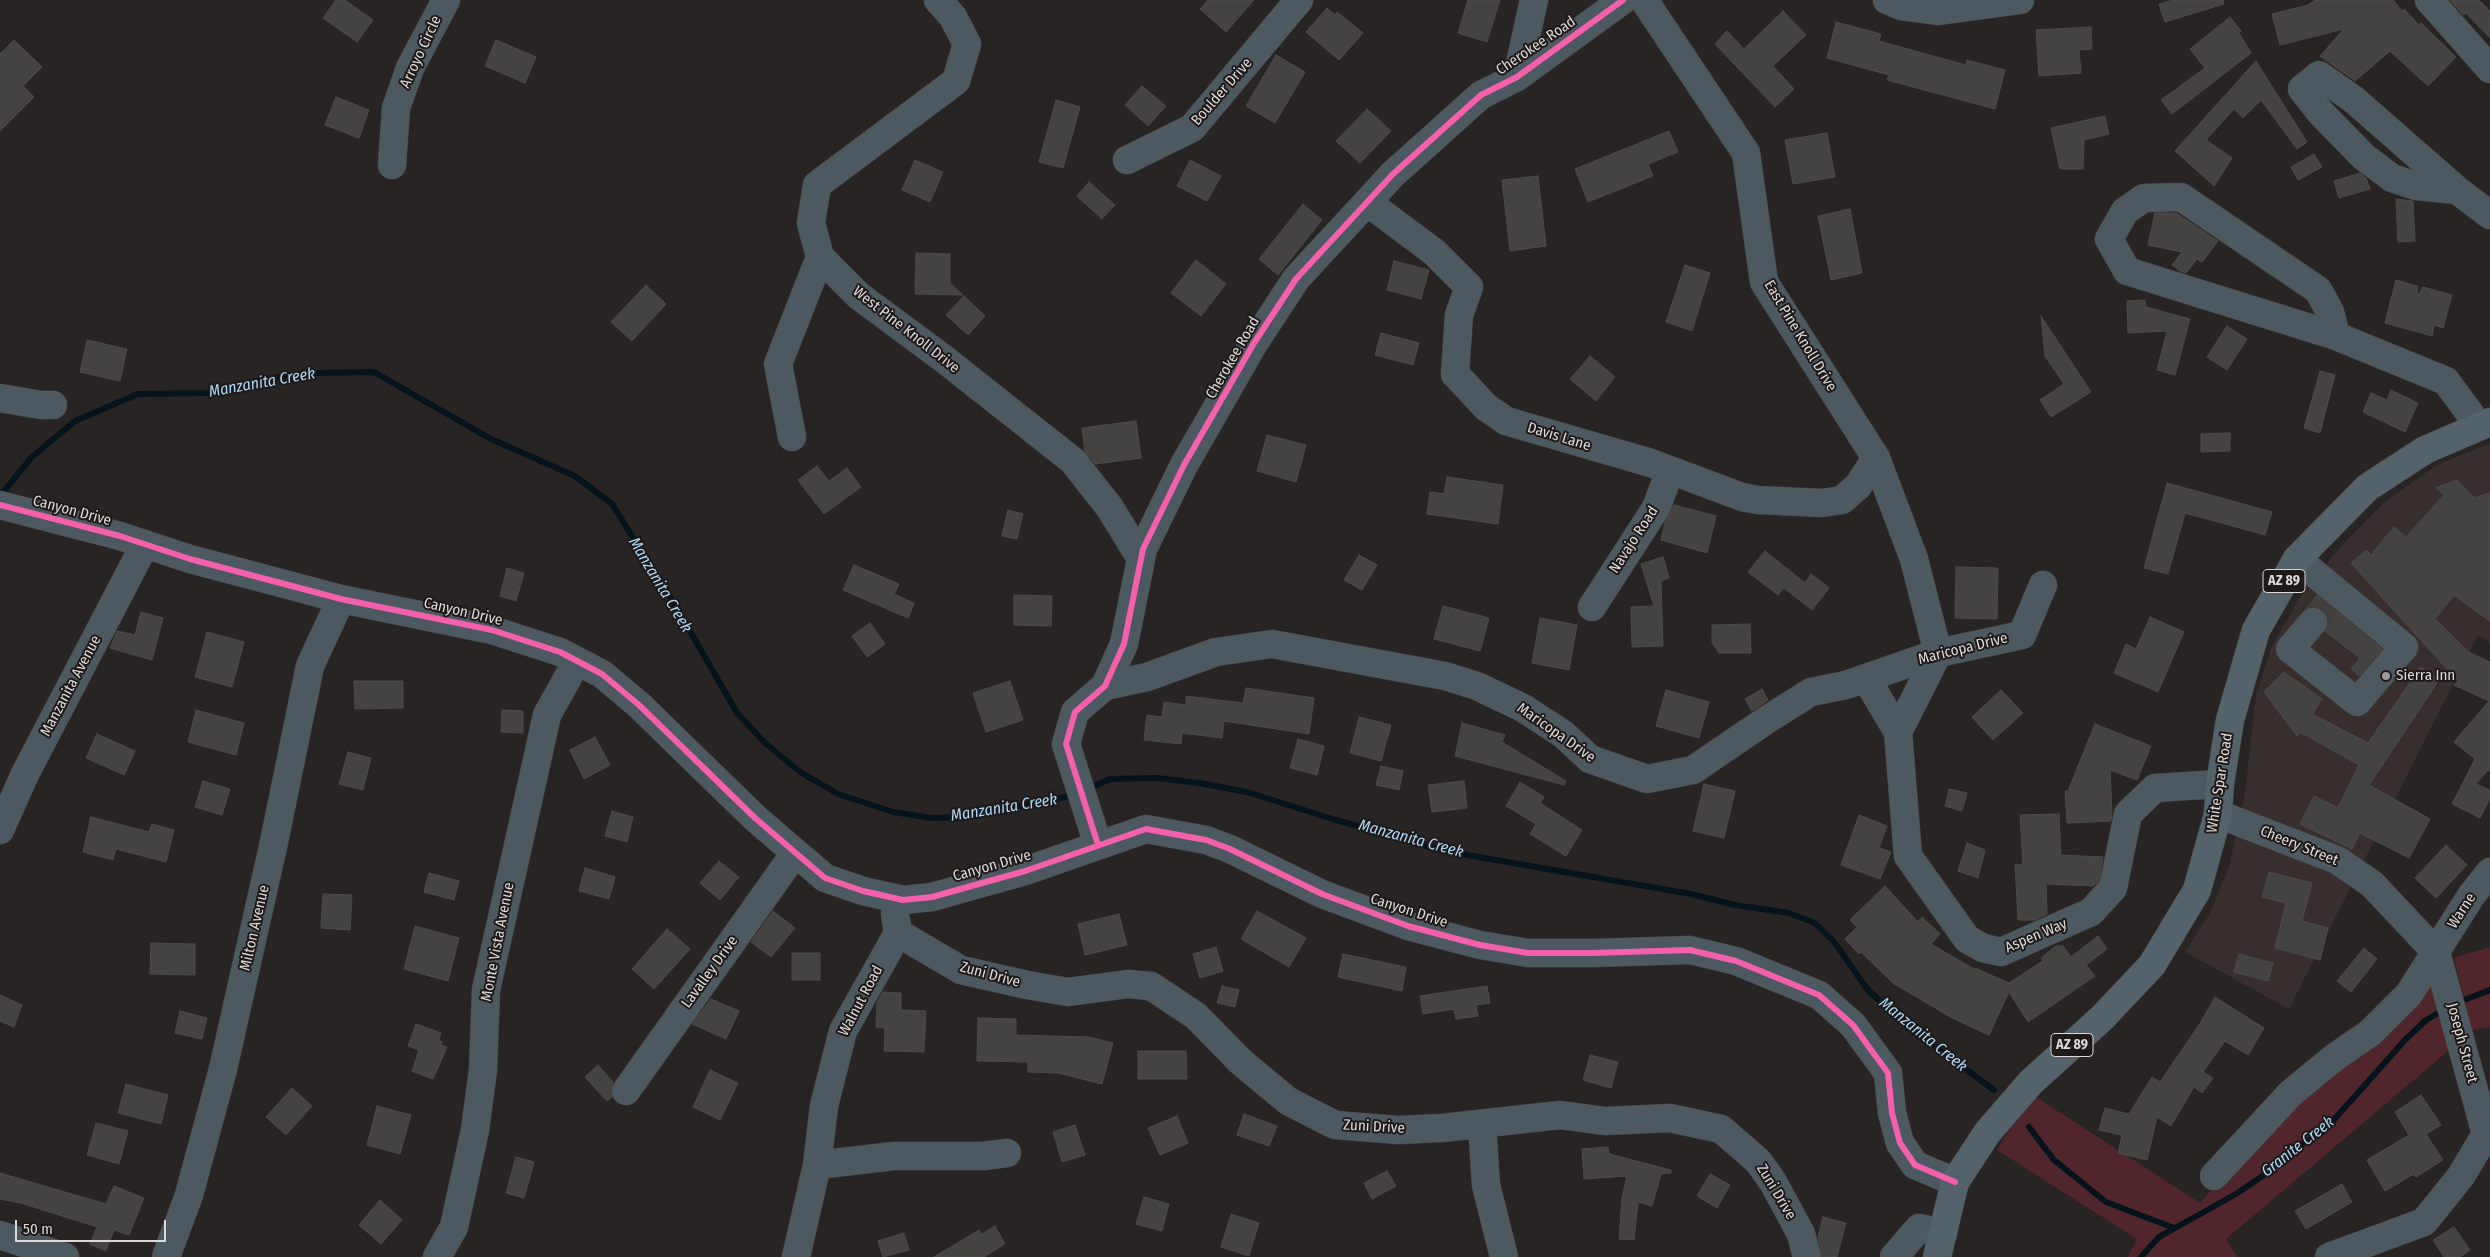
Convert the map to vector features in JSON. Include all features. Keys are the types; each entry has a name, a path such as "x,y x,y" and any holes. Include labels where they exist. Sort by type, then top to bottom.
{"main road":[{"name":"White Spar Road","path":"1940,1245 1954,1182 1987,1133 2031,1082 2102,1018 2152,965 2197,890 2218,814 2220,784 2230,720 2256,630 2297,559 2368,487 2425,450 2484,424"}],"street":[{"name":"Arroyo Circle","path":"392,165 396,108 410,68 446,0"},
{"name":"West Pine Knoll Drive","path":"938,0 953,17 967,44 956,81 817,185 811,223 820,257 858,296 944,360 1073,461 1110,508 1141,559"},
{"name":"Boulder Drive","path":"1128,160 1192,128 1299,0"},
{"path":"1517,77 1534,0"},
{"name":"Cherokee Road","path":"1098,845 1066,744 1075,712 1105,686 1124,644 1143,549 1184,465 1254,343 1296,279 1393,174 1481,95 1517,77 1623,0"},
{"name":"East Pine Knoll Drive","path":"1644,0 1746,154 1764,282 1876,458 1914,559 1938,653"},
{"path":"1887,0 1901,6 1939,11 2020,0"},
{"path":"2429,0 2490,69"},
{"path":"2457,190 2416,186 2392,178 2364,157 2320,112 2302,89 2319,76 2353,100 2490,216"},
{"path":"2336,336 2330,312 2318,290 2181,197 2144,198 2125,211 2109,239 2127,271 2336,336 2446,381 2484,424"},
{"name":"Davis Lane","path":"1367,202 1434,252 1469,287 1460,315 1454,374 1486,407 1506,421 1670,471 1742,497 1822,504 1842,500 1858,486 1876,458"},
{"path":"792,438 778,364 820,257"},
{"path":"0,398 53,405"},
{"name":"Navajo Road","path":"1592,607 1656,508 1670,471"},
{"name":"Canyon Drive","path":"0,505 144,544 190,559 341,598 492,630 560,652 602,674 639,705 756,818 825,878 863,891 903,900 932,896 1025,871 1146,829 1206,840 1230,849 1322,894 1408,926 1480,945 1528,953 1690,950 1736,961 1819,995 1853,1026 1888,1073 1892,1113 1900,1143 1915,1165 1954,1182"},
{"name":"Manzanita Avenue","path":"0,830 25,774 144,544"},
{"path":"2256,630 2290,649 2357,702 2404,647 2334,595 2297,559"},
{"name":"Maricopa Drive","path":"1105,686 1147,677 1216,652 1272,644 1445,676 1477,686 1523,708 1562,734 1590,759 1647,779 1693,770 1768,718 1811,692 1866,678 1938,653 2022,635 2043,585"},
{"name":"Milton Avenue","path":"166,1257 189,1195 223,1070 274,842 310,666 341,598"},
{"path":"2290,649 2313,622"},
{"path":"1898,732 1938,653"},
{"name":"Monte Vista Avenue","path":"437,1257 454,1227 475,1130 483,1070 486,990 547,715 577,661"},
{"path":"1866,678 1898,732"},
{"name":"Aspen Way","path":"1898,732 1908,856 1966,939 1983,948 2002,952 2091,912 2113,888 2128,814 2155,788 2220,784"},
{"name":"Cheery Street","path":"2218,814 2337,860 2372,884 2436,952"},
{"name":"Lavalley Drive","path":"626,1091 795,853"},
{"name":"Warne","path":"2214,1176 2291,1093 2335,1057 2370,1033 2409,994 2471,896 2490,872"},
{"path":"893,898 898,933"},
{"name":"Zuni Drive","path":"898,933 961,970 1027,985 1068,992 1128,984 1151,986 1196,1016 1240,1061 1288,1101 1335,1125 1398,1130 1482,1124 1560,1115 1605,1121 1670,1118 1721,1129 1758,1161 1773,1182 1801,1234 1807,1257"},
{"name":"Walnut Road","path":"796,1257 816,1165 824,1106 843,1031 898,933"},
{"name":"Joseph Street","path":"2329,1257 2424,1222 2461,1176 2488,1134 2436,952"},
{"path":"1482,1124 1486,1185 1504,1257"},
{"path":"816,1165 894,1156 983,1156 1007,1153"},
{"path":"1894,1257 1919,1228 1940,1245"},
{"path":"0,1235 65,1257"}],"shaded area":[{"path":"2490,443 2490,643 2478,635 2289,1009 2185,952 2210,913 2229,867 2245,793 2256,695 2271,648 2298,600 2339,548 2386,501 2437,465"},
{"path":"2490,947 2490,1027 2472,1030 2454,958"},
{"path":"2433,973 2455,1045 2226,1239 2237,1257 2128,1257 2137,1239 1997,1150 2011,1127 2036,1097 2200,1203 2296,1096"}],"building":[{"path":"336,0 345,0 373,20 357,42 323,18"},
{"path":"1208,0 1254,0 1226,32 1200,9"},
{"path":"1468,0 1500,0 1487,42 1458,33"},
{"path":"2173,0 2223,0 2224,4 2165,22 2159,4"},
{"path":"2315,0 2393,0 2402,11 2404,9 2419,25 2421,23 2456,57 2428,86 2390,51 2355,81 2320,56 2344,29 2280,45 2272,14 2308,5"},
{"path":"2450,0 2479,0 2490,11 2490,38 2466,13 2463,15"},
{"path":"1327,8 1335,15 1337,12 1363,33 1339,60 1306,32"},
{"path":"1783,11 1806,35 1773,66 1794,89 1775,107 1715,44 1727,31 1744,49"},
{"path":"2230,17 2241,31 2239,33 2251,53 2172,114 2161,100 2205,68 2190,49"},
{"path":"1836,22 1881,34 1879,41 1966,65 1967,60 2005,70 1995,109 1887,80 1889,75 1827,58"},
{"path":"2091,27 2092,49 2079,50 2081,73 2039,76 2036,30"},
{"path":"14,40 42,67 23,86 34,97 0,131 0,54"},
{"path":"496,40 536,57 525,83 485,66"},
{"path":"1276,55 1305,72 1275,123 1246,106"},
{"path":"2256,61 2307,142 2297,149 2261,100 2243,118 2234,109 2206,140 2232,158 2214,186 2175,151"},
{"path":"1142,86 1166,106 1148,126 1125,105"},
{"path":"336,97 369,110 359,138 325,125"},
{"path":"1056,100 1080,107 1063,168 1039,162"},
{"path":"1367,109 1391,131 1360,163 1336,141"},
{"path":"2105,116 2109,134 2084,140 2083,169 2060,169 2051,128"},
{"path":"1669,131 1678,152 1648,164 1653,176 1588,202 1575,169"},
{"path":"1827,133 1835,177 1793,184 1785,140"},
{"path":"2314,154 2322,167 2298,180 2291,167"},
{"path":"915,160 943,172 930,202 902,190"},
{"path":"1190,160 1221,176 1207,201 1177,186"},
{"path":"2360,173 2366,178 2370,189 2339,198 2334,181"},
{"path":"1538,176 1546,246 1510,251 1502,180"},
{"path":"1089,182 1115,205 1102,219 1077,196"},
{"path":"2396,199 2413,201 2415,241 2398,242"},
{"path":"1303,204 1322,220 1278,275 1259,259"},
{"path":"1850,209 1862,273 1831,280 1818,216"},
{"path":"2155,213 2176,213 2218,241 2202,262 2197,259 2186,273 2180,271 2172,265 2182,252 2148,245"},
{"path":"916,253 950,254 950,283 963,295 915,294"},
{"path":"1196,260 1226,284 1201,316 1171,293"},
{"path":"1394,261 1429,270 1421,299 1387,290"},
{"path":"1685,265 1710,273 1692,331 1666,322"},
{"path":"2396,280 2417,286 2418,296 2423,287 2452,295 2443,328 2434,325 2432,336 2385,323"},
{"path":"646,285 666,304 632,341 611,322"},
{"path":"964,296 985,316 968,335 946,315"},
{"path":"2145,300 2146,307 2190,319 2175,375 2157,370 2167,331 2128,333 2127,301"},
{"path":"2041,316 2091,392 2051,417 2040,400 2064,384 2045,356"},
{"path":"2227,326 2247,339 2227,370 2207,357"},
{"path":"1381,333 1419,343 1413,365 1375,355"},
{"path":"87,340 127,349 120,381 80,372"},
{"path":"1590,356 1615,377 1596,401 1570,379"},
{"path":"2320,371 2335,375 2320,433 2304,428"},
{"path":"2391,390 2418,403 2405,432 2363,412 2371,393 2387,400"},
{"path":"1136,421 1141,458 1095,464 1085,452 1082,428"},
{"path":"2230,433 2230,451 2201,452 2201,434"},
{"path":"1267,435 1306,445 1296,482 1257,471"},
{"path":"817,466 829,481 847,468 861,487 824,514 798,480"},
{"path":"1447,477 1503,485 1498,524 1427,514 1430,492 1444,494"},
{"path":"2457,480 2474,498 2490,493 2490,621 2454,595 2435,619 2468,652 2490,662 2490,771 2488,770 2476,784 2490,790 2490,798 2480,818 2452,804 2475,759 2454,742 2489,701 2454,685 2458,681 2351,563 2366,550 2371,555 2394,527 2406,537 2444,495 2436,488"},
{"path":"2167,483 2272,512 2265,535 2185,513 2168,574 2144,568"},
{"path":"1674,505 1716,516 1707,553 1661,540 1665,522"},
{"path":"1008,510 1023,514 1017,539 1002,536"},
{"path":"1765,551 1805,583 1811,574 1829,588 1812,610 1784,588 1778,595 1748,572"},
{"path":"1359,555 1377,565 1362,590 1344,580"},
{"path":"1663,557 1669,578 1661,581 1663,646 1632,647 1631,607 1654,606 1641,564"},
{"path":"854,565 899,584 894,594 914,603 908,618 843,590"},
{"path":"1956,567 1998,568 1997,619 1955,618"},
{"path":"507,568 524,573 516,601 500,596"},
{"path":"1014,595 1052,596 1051,626 1014,625"},
{"path":"2323,600 2382,649 2359,676 2351,669 2360,658 2325,631 2328,617 2323,610 2317,607"},
{"path":"1443,606 1489,618 1480,651 1434,639"},
{"path":"141,612 163,618 152,660 110,648 117,631 135,635"},
{"path":"2150,617 2184,632 2158,692 2114,673 2126,644 2136,649"},
{"path":"1540,618 1577,625 1569,670 1532,663"},
{"path":"870,623 885,644 867,657 852,636"},
{"path":"1750,624 1751,653 1719,653 1712,642 1712,625"},
{"path":"207,632 244,642 232,687 195,677"},
{"path":"2421,667 2439,680 2369,785 2430,819 2409,858 2360,833 2352,849 2300,824 2314,796 2338,808 2359,765 2300,732 2297,736 2264,692 2284,672 2322,699 2312,714 2368,743"},
{"path":"354,681 403,681 403,708 355,709"},
{"path":"1010,681 1023,720 986,732 973,693"},
{"path":"1246,688 1314,698 1309,734 1224,721 1222,738 1182,733 1181,744 1144,740 1147,715 1162,717 1164,702 1186,705 1186,696 1243,703"},
{"path":"1762,689 1768,700 1752,711 1745,699"},
{"path":"1666,690 1709,702 1699,738 1656,726"},
{"path":"2001,690 2023,713 1993,740 1972,717"},
{"path":"196,710 244,723 236,755 188,742"},
{"path":"502,710 523,711 523,733 501,732"},
{"path":"1359,717 1391,725 1381,761 1350,753"},
{"path":"1462,723 1505,735 1502,742 1566,781 1564,785 1455,756"},
{"path":"2095,724 2151,746 2137,780 2110,770 2111,821 2067,823 2065,791 2068,791"},
{"path":"97,734 135,751 124,775 86,758"},
{"path":"595,737 610,765 584,779 570,750"},
{"path":"1298,739 1324,746 1317,775 1290,768"},
{"path":"348,752 371,758 363,790 339,784"},
{"path":"1381,766 1403,771 1399,790 1376,785"},
{"path":"203,781 230,789 222,815 195,807"},
{"path":"1464,781 1467,808 1432,812 1428,785"},
{"path":"1520,782 1544,797 1540,803 1582,830 1566,856 1530,834 1536,824 1506,806"},
{"path":"1704,784 1735,791 1724,838 1693,831"},
{"path":"1949,789 1967,793 1962,811 1945,806"},
{"path":"612,811 633,817 627,842 605,836"},
{"path":"2059,814 2061,855 2103,857 2099,881 2093,886 2046,884 2047,914 2035,920 2018,920 2015,865 2023,864 2020,815"},
{"path":"1859,815 1887,826 1879,848 1891,852 1880,879 1841,865"},
{"path":"91,817 149,832 152,824 174,830 166,862 116,849 113,860 83,852"},
{"path":"1967,843 1985,850 1978,878 1958,871"},
{"path":"2446,845 2467,865 2436,898 2415,878"},
{"path":"719,861 739,877 720,900 700,883"},
{"path":"585,868 615,877 609,899 579,891"},
{"path":"2269,872 2312,883 2302,921 2328,928 2320,960 2275,948 2286,903 2262,897"},
{"path":"429,873 459,881 454,900 424,892"},
{"path":"1885,886 1918,922 1922,917 1940,934 1931,944 1974,969 2009,983 2043,961 2041,958 2056,946 2063,946 2071,957 2098,936 2107,949 2086,965 2095,976 2028,1022 2009,992 1989,1035 1952,1018 1893,983 1861,952 1859,954 1845,939 1857,927 1850,920"},
{"path":"323,894 352,895 350,930 321,928"},
{"path":"773,911 795,928 771,957 751,942"},
{"path":"1257,911 1306,938 1289,967 1241,939"},
{"path":"1119,914 1127,945 1085,955 1078,924"},
{"path":"415,926 459,938 448,981 404,969"},
{"path":"667,929 690,949 654,989 632,969"},
{"path":"151,943 195,944 195,975 150,974"},
{"path":"1216,947 1223,971 1200,978 1193,954"},
{"path":"2364,948 2377,959 2351,992 2337,981"},
{"path":"792,953 820,953 820,980 792,980"},
{"path":"1343,954 1406,967 1402,991 1338,977"},
{"path":"2239,954 2273,963 2268,981 2234,972"},
{"path":"1222,986 1239,990 1235,1007 1217,1003"},
{"path":"1487,986 1490,1003 1476,1005 1478,1016 1456,1019 1454,1009 1423,1014 1420,996"},
{"path":"883,992 901,993 901,1010 926,1011 924,1052 884,1051 885,1028 876,1027 877,1003"},
{"path":"0,995 22,1005 14,1027 0,1021"},
{"path":"2215,997 2264,1028 2248,1055 2225,1041 2203,1072 2213,1078 2202,1093 2194,1087 2171,1126 2157,1117 2147,1160 2118,1153 2122,1135 2099,1130 2105,1108 2129,1114 2152,1077 2160,1082 2199,1025"},
{"path":"711,999 739,1011 726,1039 692,1024"},
{"path":"180,1011 207,1018 202,1039 175,1033"},
{"path":"978,1018 1016,1019 1016,1035 1089,1037 1113,1043 1102,1084 1058,1073 1028,1072 1028,1062 977,1061"},
{"path":"416,1024 441,1033 439,1040 442,1042 441,1045 447,1047 433,1079 412,1071 419,1050 408,1046"},
{"path":"1138,1051 1186,1051 1187,1079 1138,1079"},
{"path":"1590,1055 1618,1062 1611,1088 1583,1080"},
{"path":"598,1065 613,1082 611,1089 612,1097 607,1101 585,1077"},
{"path":"710,1070 738,1083 720,1120 693,1107"},
{"path":"126,1084 168,1095 161,1124 118,1113"},
{"path":"292,1088 312,1106 286,1135 266,1117"},
{"path":"2421,1095 2441,1125 2426,1134 2443,1160 2416,1177 2414,1174 2385,1191 2367,1160 2409,1135 2395,1112"},
{"path":"377,1106 411,1115 400,1154 367,1145"},
{"path":"1244,1114 1277,1126 1269,1146 1237,1135"},
{"path":"1177,1116 1188,1143 1160,1155 1148,1128"},
{"path":"96,1123 128,1131 119,1164 87,1155"},
{"path":"1075,1125 1085,1155 1062,1162 1053,1132"},
{"path":"1608,1147 1609,1154 1671,1170 1671,1173 1661,1174 1652,1206 1638,1202 1634,1240 1619,1239 1622,1198 1627,1176 1584,1179 1582,1149"},
{"path":"516,1157 534,1162 524,1198 506,1193"},
{"path":"1387,1171 1396,1186 1372,1199 1364,1183"},
{"path":"0,1173 106,1204 114,1186 144,1198 129,1235 114,1230 106,1251 90,1244 97,1227 21,1203 0,1199"},
{"path":"1710,1174 1730,1185 1717,1208 1697,1196"},
{"path":"2342,1184 2352,1202 2306,1229 2295,1211"},
{"path":"1144,1197 1169,1204 1162,1231 1136,1224"},
{"path":"380,1200 402,1220 381,1244 359,1225"},
{"path":"1231,1214 1259,1223 1249,1256 1221,1247"},
{"path":"1823,1217 1846,1223 1837,1257 1822,1257 1818,1237"},
{"path":"995,1226 1005,1244 984,1257 934,1257 979,1230 982,1234"},
{"path":"2454,1227 2470,1250 2460,1257 2444,1257 2433,1240"},
{"path":"904,1233 909,1250 883,1257 878,1241"}],"waterway":[{"name":"Manzanita Creek","path":"0,496 32,457 75,421 138,394 210,393 273,378 315,373 374,372 491,439 575,476 612,504 672,600 737,713 764,742 800,772 838,794 893,812 932,818 966,817 1075,795"},
{"name":"Manzanita Creek","path":"1086,790 1110,779 1157,778 1199,783 1247,792 1444,851 1691,894 1735,905 1789,913 1815,923 1835,943 1867,989 1902,1022 1994,1090"},
{"name":"Granite Creek","path":"2456,1003 2490,990"},
{"name":"Granite Creek","path":"2141,1257 2159,1237 2236,1194 2270,1171 2286,1154 2323,1132 2405,1040 2426,1020 2445,1009"},
{"name":"Manzanita Creek","path":"2029,1127 2054,1160 2106,1202 2174,1228"}],"tunnel":[{"path":"2313,622 2331,599"}],"cycle path":[{"path":"1098,845 1066,744 1075,712 1105,686 1124,644 1143,549 1184,465 1254,343 1296,279 1393,174 1481,95 1517,77 1623,0"},
{"path":"0,505 120,536 190,559 341,599 492,630 560,652 602,674 639,705 755,818 825,878 863,891 903,900 932,897 1025,871 1146,829 1206,840 1230,849 1322,894 1408,926 1480,945 1528,953 1690,950 1736,961 1819,995 1853,1025 1888,1073 1892,1113 1900,1143 1915,1165 1955,1182"}],"place":[{"name":"Sierra Inn","path":"2386,676"}]}
